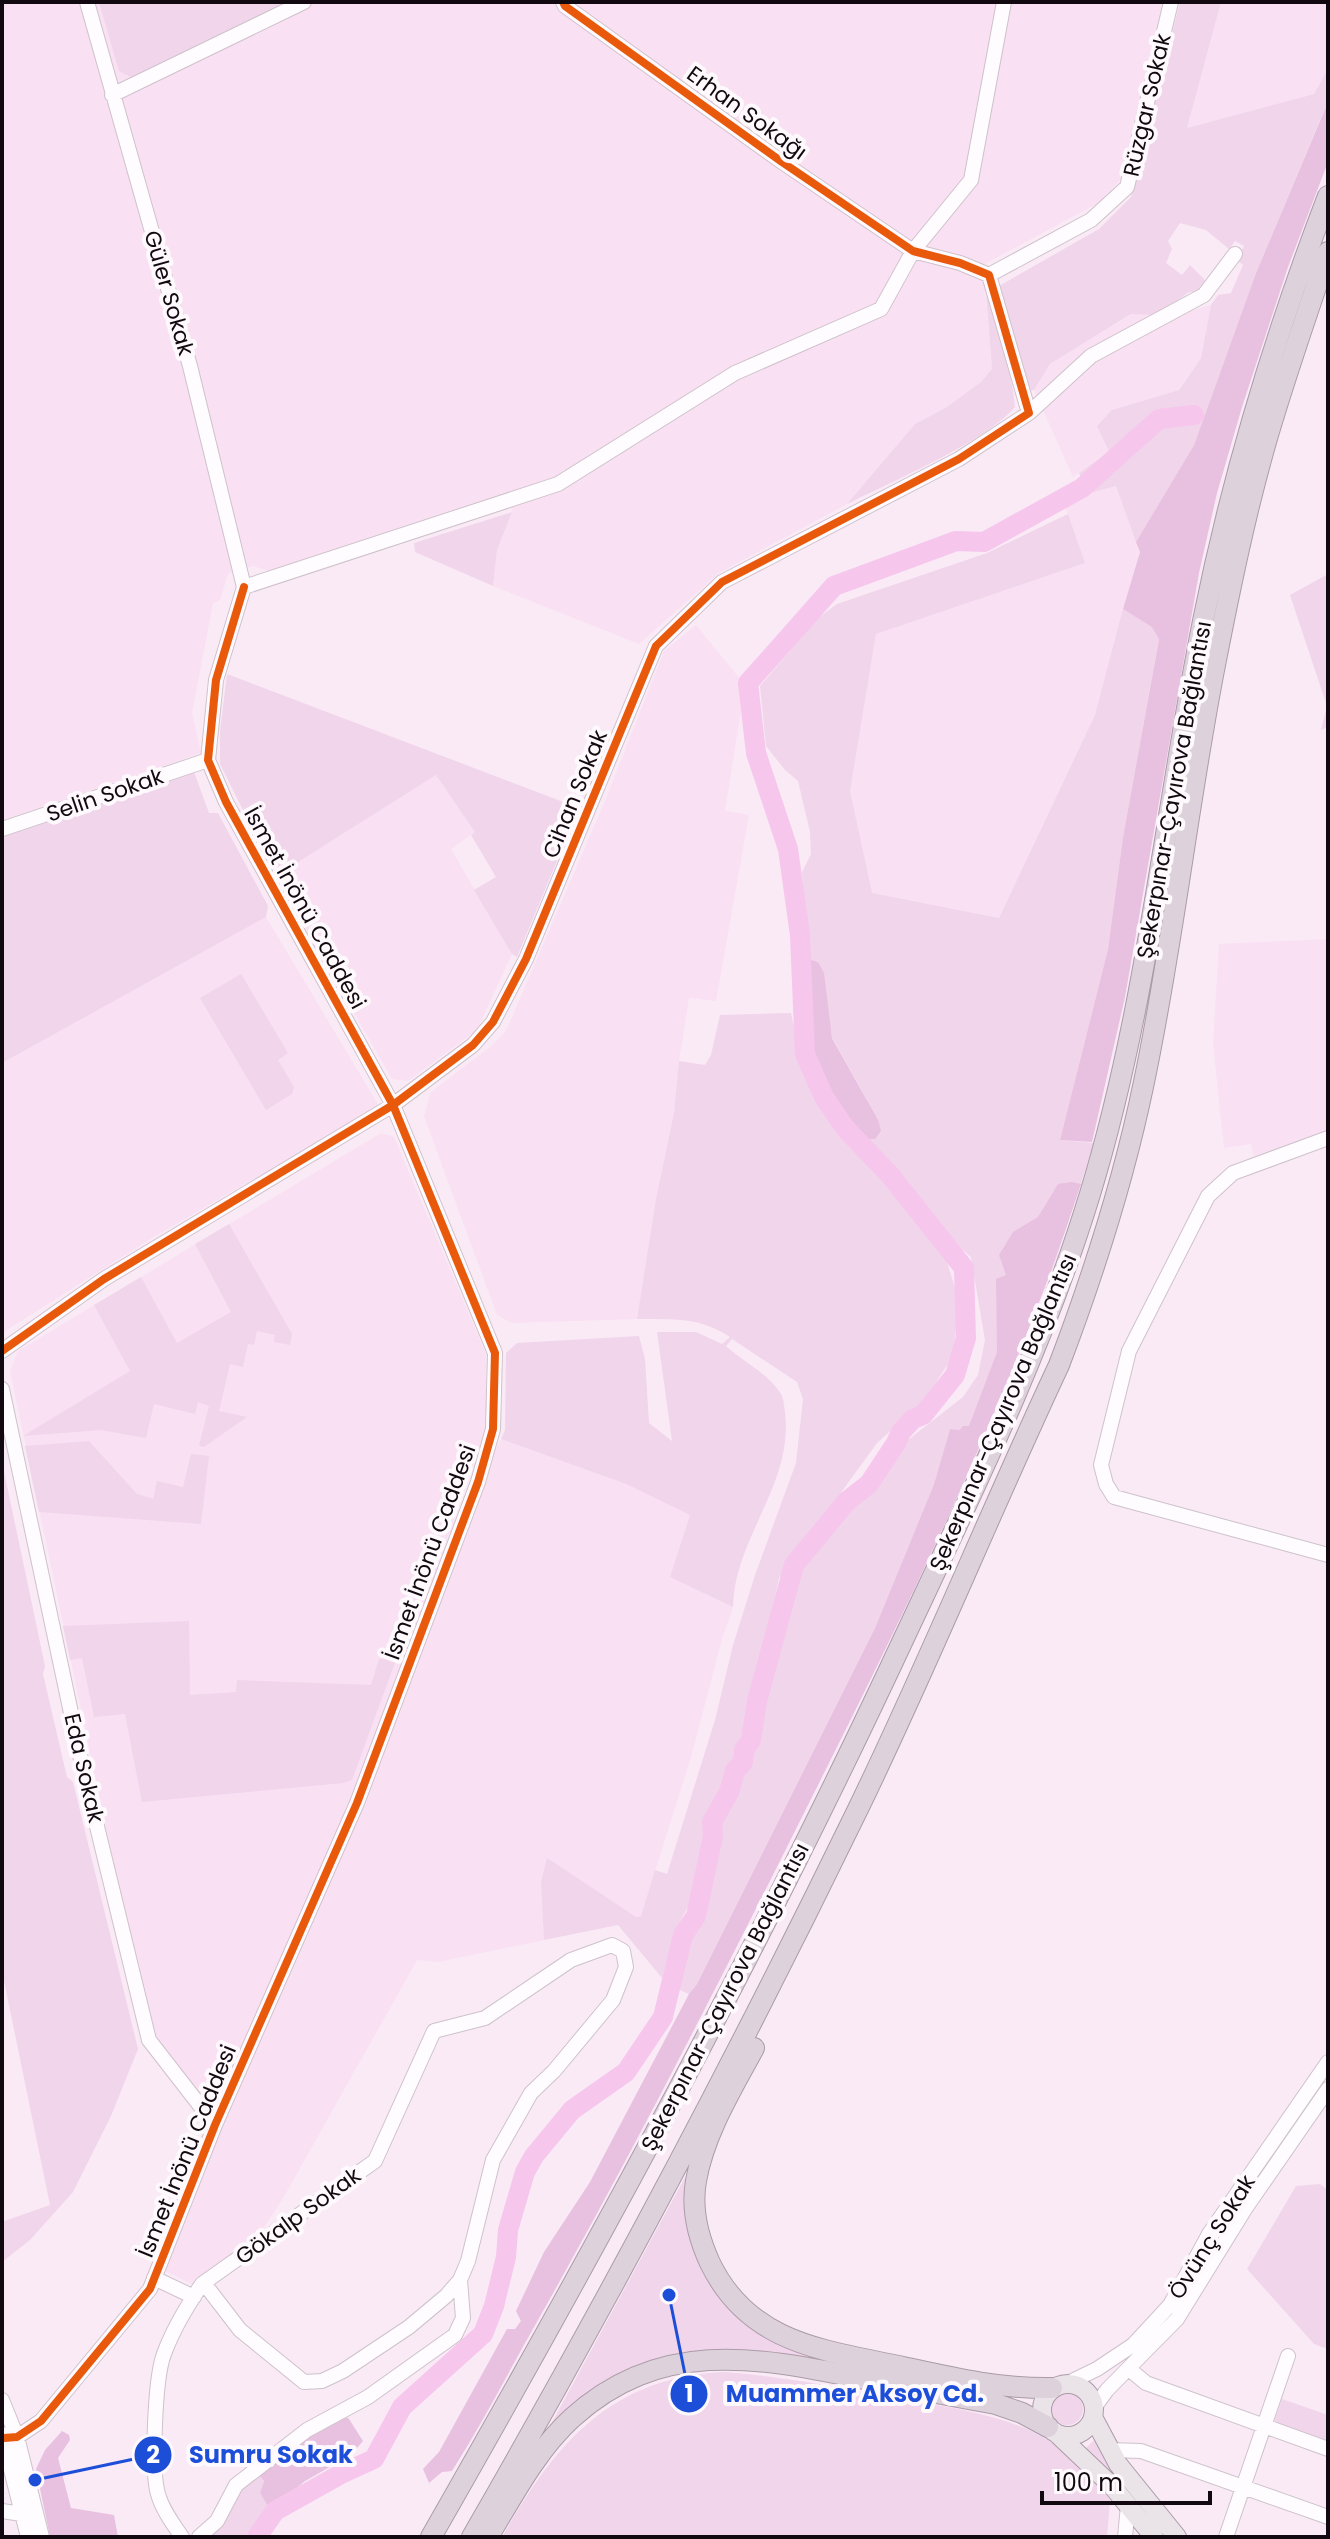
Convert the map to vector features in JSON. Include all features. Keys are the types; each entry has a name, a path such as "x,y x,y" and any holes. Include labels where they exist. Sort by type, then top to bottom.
{"highway":[{"name":"Şekerpınar-Çayırova Bağlantısı","path":"431,2537 646,2151 780,1892 922,1600 1006,1415 1053,1301 1090,1193 1119,1087 1141,982 1203,620 1241,458 1282,323 1328,196"},
{"name":"Şekerpınar-Çayırova Bağlantısı","path":"472,2537 653,2209 769,1990 908,1703 1059,1365 1100,1252 1144,1084 1215,666 1249,509 1267,438 1328,252"},
{"path":"816,1895 764,2028 702,2154 695,2182 695,2221 719,2281 735,2303 756,2321 776,2334 812,2348 996,2387 1060,2386"},
{"path":"488,2537 534,2462 570,2420 608,2390 626,2381 691,2361 743,2358 812,2368 996,2404 1022,2413 1052,2430"}],"main road":[{"path":"1154,2537 1112,2486 1043,2420 1042,2402 1060,2386 1076,2384 1089,2393 1109,2450 1177,2537"},
{"path":"1052,2430 1075,2435 1086,2428 1094,2412"}],"street":[{"name":"Güler Sokak","path":"87,2 190,366 244,587"},
{"path":"112,95 304,2"},
{"name":"Erhan Sokağı","path":"563,2 782,162 913,251"},
{"path":"244,587 558,484 735,373 881,309 913,251 971,180 1004,2"},
{"name":"Rüzgar Sokak","path":"989,275 1091,220 1127,187 1171,2"},
{"path":"913,251 960,263 989,275 1029,413"},
{"name":"Cihan Sokak","path":"2,1351 104,1279 393,1105 473,1045 493,1022 526,959 656,646 722,582 959,459 1029,413 1091,356 1204,295 1235,254"},
{"name":"İsmet İnönü Caddesi","path":"7,2436 41,2421 150,2289 215,2125 357,1803 478,1482 493,1429 495,1353 393,1105 226,802 208,760 216,680 244,587"},
{"name":"Selin Sokak","path":"2,829 208,760"},
{"path":"1328,1138 1233,1173 1208,1196 1129,1351 1101,1465 1106,1484 1114,1497 1328,1555"},
{"name":"Eda Sokak","path":"2,1389 83,1769 149,2040 215,2125"},
{"name":"Gökalp Sokak","path":"182,2537 159,2497 154,2476 155,2426 163,2357 198,2290 375,2161 434,2031 485,2018 571,1960 612,1945 623,1951 626,1967 613,2000 554,2071 531,2093 493,2160 468,2261 460,2280"},
{"name":"Övünç Sokak","path":"1060,2386 1097,2369 1133,2345 1170,2305 1209,2234 1328,2062"},
{"name":"Övünç Sokak","path":"1094,2412 1129,2369 1177,2319 1245,2209 1328,2089"},
{"path":"154,2278 210,2291 240,2330 304,2382 322,2381 343,2371 409,2327 460,2280"},
{"path":"199,2537 217,2521 236,2485 307,2430 368,2397 455,2335 463,2318 460,2280"},
{"path":"1226,2537 1288,2356"},
{"path":"1129,2369 1146,2383 1328,2449"},
{"path":"2,2400 28,2537"},
{"path":"7,2436 42,2537"},
{"path":"1109,2450 1141,2451 1328,2517"},
{"path":"1125,2537 1128,2506"},
{"path":"2,2511 22,2514"}],"shaded area":[{"path":"2,2 1168,2 1122,178 1100,202 983,265 992,369 981,382 947,407 915,424 847,504 719,573 639,644 493,586 497,550 512,512 507,492 269,571 253,566 228,574 220,600 213,603 192,713 201,753 2,820"},
{"path":"99,2 278,2 280,5 131,77 119,71"},
{"path":"1180,2 1221,2 1187,128 1314,94 1328,69 1328,101 1256,273 1194,445 1136,542 1116,486 1087,494 1079,473 1109,451 1097,426 1112,410 1179,390 1201,358 1211,305 1218,295 1231,293 1243,265 1237,260 1244,246 1235,241 1229,249 1206,230 1180,223 1168,241 1172,249 1166,263 1182,275 1190,265 1205,280 1197,292 1189,292 1153,315 1131,314 1050,364 1034,390 1027,391 999,286 1099,229 1131,197"},
{"path":"1221,2 1328,2 1328,69 1314,94 1187,128"},
{"path":"1328,102 1328,162 1288,267 1217,493 1199,573 1125,997 1092,1142 1060,1140 1108,949 1123,837 1159,639 1152,627 1123,609 1140,552 1136,542 1194,445 1256,273"},
{"path":"986,292 1007,363 1015,407 982,434 960,447 847,504 915,424 947,407 981,382 992,369"},
{"path":"1211,305 1201,358 1178,390 1112,410 1109,450 1073,477 1034,390 1050,364 1132,314 1173,316"},
{"path":"1116,486 1140,552 1095,715 999,918 871,893 850,791 876,634 1085,563 1063,501"},
{"path":"512,512 497,550 493,586 415,552 414,543"},
{"path":"1068,514 1085,563 876,634 850,791 872,893 999,918 1095,715 1123,609 1153,627 1159,638 1123,837 1108,949 1060,1140 1094,1143 1053,1268 985,1433 950,1429 934,1484 875,1628 697,1984 689,1994 673,1987 683,1947 701,1913 719,1823 756,1742 766,1680 796,1571 806,1564 850,1506 870,1489 904,1443 963,1397 978,1375 985,1340 971,1257 943,1233 864,1139 875,1139 867,1100 832,1037 818,962 808,959 802,872 811,854 810,832 798,781 766,746 760,686 818,618 837,604 987,553"},
{"path":"1328,574 1328,727 1321,730 1327,706 1290,595"},
{"path":"696,625 745,685 725,811 749,815 716,1001 689,998 674,1113 656,1199 637,1319 512,1323 497,1315 424,1116 431,1092 506,1031 605,801 664,651"},
{"path":"227,674 579,808 517,957 512,954 474,890 496,877 471,835 475,832 436,775 276,876 220,764 220,731"},
{"path":"194,772 209,813 218,813 268,906 266,917 2,1063 2,837"},
{"path":"436,775 475,832 451,849 512,954 477,1030 408,1081 392,1079 276,876"},
{"path":"266,917 379,1106 152,1238 2,1333 2,1063"},
{"path":"1328,939 1328,1130 1254,1156 1251,1144 1224,1148 1213,1044 1219,944"},
{"path":"808,959 818,962 824,973 832,1038 878,1120 881,1131 875,1139 864,1139 852,1130 829,1097 809,1050"},
{"path":"241,974 288,1053 278,1060 294,1087 292,1094 266,1110 200,998"},
{"path":"791,1013 802,1066 841,1135 883,1173 943,1248 959,1302 953,1356 924,1401 877,1443 779,1578 747,1727 707,1820 694,1896 677,1927 662,1978 618,1925 544,1940 541,1882 547,1858 636,1917 641,1916 655,1870 667,1874 715,1720 733,1645 796,1463 803,1399 797,1382 732,1339 726,1346 776,1387 782,1396 785,1412 781,1463 743,1558 733,1607 670,1577 690,1515 626,1484 501,1439 505,1430 506,1353 517,1343 639,1336 645,1359 649,1423 672,1441 657,1332 696,1332 722,1344 730,1337 696,1322 637,1319 656,1199 674,1113 679,1061 705,1065 711,1055 720,1015"},
{"path":"381,1133 394,1137 486,1354 486,1428 405,1659 478,1482 501,1439 626,1484 690,1515 670,1577 733,1607 691,1757 641,1916 636,1917 541,1882 544,1940 438,1962 417,1960 282,2200 262,2230 192,2284 157,2267 214,2125 150,2038 10,1371 18,1351"},
{"path":"1058,1184 1081,1184 1018,1356 944,1525 865,1691 693,2031 570,2263 452,2471 442,2472 429,2483 423,2469 439,2452 507,2329 515,2329 521,2321 516,2311 544,2252 590,2182 697,1984 875,1628 934,1484 950,1429 960,1430 963,1426 969,1426 997,1352 996,1279 1006,1275 999,1255 1013,1232 1038,1217"},
{"path":"229,1224 292,1334 290,1345 274,1342 275,1335 257,1331 254,1345 248,1344 243,1367 230,1364 219,1411 247,1417 204,1447 199,1446 209,1406 198,1402 195,1414 154,1404 146,1438 101,1430 23,1436 130,1371 94,1305 141,1277 177,1343 231,1312 195,1244"},
{"path":"89,1441 137,1494 153,1499 157,1481 183,1487 191,1454 209,1456 201,1524 39,1512 25,1446"},
{"path":"2,1462 45,1666 43,1674 67,1777 73,1782 138,2049 111,2116 73,2192 30,2240 2,2262 2,2222 50,2205 2,1971"},
{"path":"189,1621 190,1695 236,1692 237,1680 371,1685 379,1659 397,1657 352,1780 142,1802 125,1714 94,1717 82,1658 70,1660 63,1626"},
{"path":"689,2170 698,2248 703,2267 721,2300 735,2314 812,2355 811,2359 732,2351 655,2360 599,2387 549,2428"},
{"path":"1320,2184 1328,2190 1328,2349 1314,2344 1247,2269 1296,2186"},
{"path":"725,2372 953,2408 1027,2429 1073,2459 1110,2500 1107,2537 502,2537 543,2473 590,2422 618,2402 649,2387 685,2377"},
{"path":"1067,2393 1078,2398 1083,2409 1078,2420 1067,2425 1056,2420 1051,2409 1056,2398"},
{"path":"1282,2399 1328,2415 1328,2441 1274,2422"},
{"path":"344,2415 363,2441 351,2455 305,2481 270,2510 260,2493 264,2481 258,2474 305,2435"},
{"path":"62,2431 69,2435 70,2440 58,2458 71,2508 114,2515 118,2537 50,2537 36,2469 45,2450"},
{"path":"1096,2438 1169,2537 1162,2537 1084,2450"},
{"path":"258,2474 264,2481 260,2493 270,2510 261,2526 249,2537 204,2537 237,2491"}],"waterway":[{"path":"257,2537 275,2511 374,2459 402,2407 483,2334 494,2306 506,2257 508,2230 525,2172 534,2156 572,2110 626,2072 663,2017 683,1935 696,1916 713,1836 712,1822 729,1792 735,1771 743,1762 744,1750 751,1740 757,1701 794,1565 847,1501 869,1484 901,1432 913,1419 923,1415 955,1375 966,1338 964,1268 890,1175 845,1128 824,1097 805,1054 800,935 788,849 756,753 748,683 834,586 956,541 984,542 1082,488 1159,419 1194,415"}],"cycle path":[{"path":"2,1351 104,1279 393,1105 473,1045 493,1022 526,959 656,646 722,582 959,459 1029,413 989,275 960,263 913,251 782,162 563,2"},
{"path":"4,2438 17,2437 41,2421 150,2289 215,2125 357,1803 478,1482 493,1429 495,1353 393,1105 226,802 208,760 216,680 244,587"}],"place":[{"name":"Muammer Aksoy Cd.","path":"669,2295"},
{"name":"Sumru Sokak","path":"35,2480"}]}
